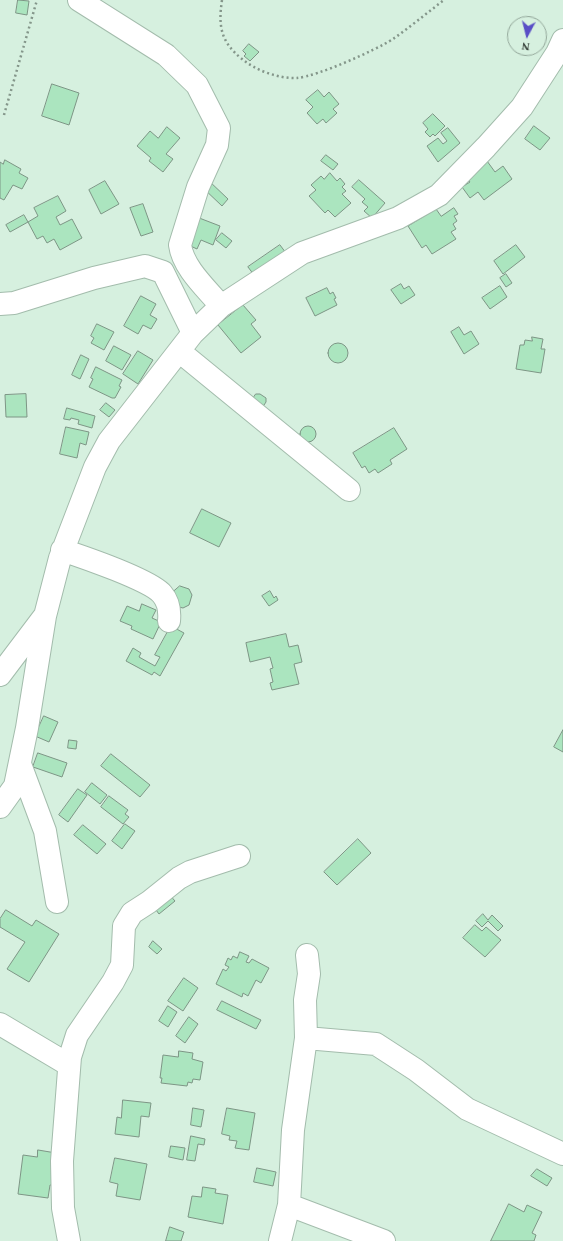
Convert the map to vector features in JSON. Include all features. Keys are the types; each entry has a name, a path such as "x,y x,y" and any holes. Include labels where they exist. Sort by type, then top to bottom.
{"street":[{"path":"79,0 166,55 197,85 213,113 219,128 217,145 198,188 180,245 187,264 222,306"},
{"path":"0,807 15,786 45,616 62,550 95,467 109,441 193,333 222,306 302,253 398,218 439,195 486,147 522,107 557,53 563,40"},
{"path":"0,304 14,302 94,278 145,266 163,272 193,333"},
{"path":"179,351 349,490"},
{"path":"62,550 84,557 152,587 165,598 168,606 169,621"},
{"path":"0,675 45,616"},
{"path":"20,764 45,831 57,902"},
{"path":"69,1241 63,1208 62,1161 69,1065 77,1035 102,999 122,965 124,926 127,919 132,913 185,875 239,856"},
{"path":"280,1241 289,1205 293,1130 306,1038 304,1000 309,974 307,955"},
{"path":"0,1024 69,1065"},
{"path":"306,1038 376,1044 416,1070 467,1109 563,1154"},
{"path":"289,1205 384,1241"}],"path":[{"path":"4,115 37,0"},
{"path":"222,0 221,28 224,40 231,50 246,63 261,70 296,78 331,68 392,40 444,0"}],"building":[{"path":"18,0 29,1 27,15 16,13"},
{"path":"249,44 259,52 250,61 244,56 246,54 243,51"},
{"path":"52,84 79,93 69,125 42,116"},
{"path":"318,90 324,97 329,92 339,104 333,109 337,113 326,123 323,119 317,124 307,113 313,107 306,100"},
{"path":"433,114 445,126 435,136 433,134 430,137 425,132 428,129 423,123"},
{"path":"534,126 550,138 540,150 525,139"},
{"path":"167,127 180,138 166,154 173,159 163,172 149,161 151,158 137,146 150,131 158,138"},
{"path":"448,128 460,143 438,162 427,146 438,138 443,144 447,141 441,133"},
{"path":"326,155 338,164 333,170 321,161"},
{"path":"5,160 21,169 19,173 28,178 22,189 13,185 4,200 0,198 0,162 3,164"},
{"path":"487,161 495,172 503,166 512,179 484,200 478,192 470,198 462,187 470,182 466,177"},
{"path":"330,173 337,181 340,178 345,184 342,187 346,191 342,194 351,203 335,217 328,210 325,213 309,196 316,190 311,185 321,176 324,179"},
{"path":"208,180 228,199 222,206 201,186"},
{"path":"359,180 385,203 372,218 364,211 368,207 362,202 365,199 352,187"},
{"path":"105,181 119,204 101,214 89,190"},
{"path":"58,196 66,211 56,217 60,225 72,219 82,238 60,250 54,239 47,243 43,236 37,239 28,222 38,216 34,208"},
{"path":"143,204 153,232 141,236 130,208"},
{"path":"454,208 458,214 454,216 457,221 453,224 456,229 451,232 456,239 432,254 426,245 422,248 408,226 436,209 441,216"},
{"path":"24,215 28,222 10,232 6,225"},
{"path":"194,216 220,226 213,245 201,240 197,249 184,243"},
{"path":"222,233 232,241 226,248 216,240"},
{"path":"280,245 286,253 254,275 248,267"},
{"path":"516,245 525,257 503,274 494,261"},
{"path":"506,274 512,283 506,287 500,278"},
{"path":"401,284 404,289 409,286 415,295 401,304 391,290"},
{"path":"500,286 507,297 490,309 482,298"},
{"path":"327,288 330,294 333,292 337,305 315,316 306,298"},
{"path":"141,296 156,304 150,315 157,319 151,329 143,325 138,334 124,326"},
{"path":"243,305 256,320 251,324 261,337 241,353 218,325"},
{"path":"97,324 114,332 104,350 91,343 94,338 91,336"},
{"path":"459,327 464,335 471,331 479,344 464,354 451,332"},
{"path":"532,337 543,339 541,349 545,349 541,373 516,369 520,345 524,345 525,340 532,341"},
{"path":"338,343 345,346 348,353 345,360 338,363 331,360 328,353 331,346"},
{"path":"114,346 131,355 122,370 106,361"},
{"path":"138,351 153,360 138,384 123,374"},
{"path":"81,355 89,359 80,379 72,375"},
{"path":"96,367 122,380 119,386 121,387 115,398 89,387"},
{"path":"26,394 27,417 6,417 5,395"},
{"path":"256,394 260,394 266,398 266,402 262,408 252,400"},
{"path":"106,403 115,410 109,417 100,410"},
{"path":"67,408 95,416 92,428 78,424 79,420 71,418 70,420 64,419"},
{"path":"308,426 314,428 316,434 314,440 308,442 302,440 300,434 302,428"},
{"path":"66,427 89,432 86,445 80,443 77,458 60,454"},
{"path":"394,428 407,449 390,460 392,464 378,473 375,469 369,473 365,466 362,468 353,453"},
{"path":"202,509 231,523 219,547 190,533"},
{"path":"180,586 189,589 192,595 189,605 183,608 179,607 172,593"},
{"path":"270,591 274,598 276,596 278,600 269,606 262,596"},
{"path":"142,604 156,610 152,618 161,622 153,639 131,629 132,626 120,621 127,606 139,611"},
{"path":"171,626 184,633 160,676 154,672 152,675 126,661 133,648 141,653 139,657 155,666 160,657 155,655"},
{"path":"286,634 289,647 298,645 302,662 294,664 299,684 272,690 270,683 273,682 270,669 273,668 270,657 250,662 246,643"},
{"path":"44,716 58,722 49,742 35,736"},
{"path":"563,730 563,752 554,747"},
{"path":"69,740 77,741 76,749 68,748"},
{"path":"38,753 67,763 62,777 33,767"},
{"path":"111,754 150,785 140,797 101,766"},
{"path":"92,783 107,795 100,804 85,792"},
{"path":"78,789 87,795 68,822 59,815"},
{"path":"109,796 128,810 125,814 129,817 123,824 101,807"},
{"path":"125,824 135,831 122,849 112,841"},
{"path":"83,825 106,844 97,854 74,835"},
{"path":"358,839 371,853 337,885 324,872"},
{"path":"168,893 175,901 159,914 153,906"},
{"path":"6,910 32,926 36,920 59,934 29,982 7,969 25,942 0,927 0,919"},
{"path":"483,914 488,920 492,915 503,926 498,931 488,921 482,927 476,921"},
{"path":"475,925 482,931 486,927 501,940 485,957 463,938"},
{"path":"153,941 162,949 157,954 149,947"},
{"path":"240,952 249,956 246,962 249,963 252,959 269,968 261,983 256,980 248,996 243,993 242,997 216,984 223,969 226,971 229,967 225,965 228,958 231,960 233,956 237,958"},
{"path":"184,978 198,988 183,1011 168,1001"},
{"path":"222,1001 261,1020 256,1029 217,1010"},
{"path":"168,1006 177,1012 168,1027 159,1021"},
{"path":"189,1017 198,1024 185,1043 176,1036"},
{"path":"179,1051 193,1053 192,1059 203,1062 200,1080 193,1079 192,1083 188,1082 187,1086 161,1083 162,1078 160,1078 163,1055 178,1057"},
{"path":"123,1100 151,1103 149,1117 141,1116 139,1137 115,1134 117,1117 121,1118"},
{"path":"193,1108 204,1110 201,1127 191,1125"},
{"path":"227,1108 255,1113 249,1150 235,1148 237,1141 229,1140 230,1136 222,1134"},
{"path":"191,1136 205,1139 204,1145 198,1144 195,1161 187,1160"},
{"path":"171,1146 185,1148 183,1160 169,1157"},
{"path":"38,1150 56,1153 52,1185 50,1185 48,1198 18,1194 23,1155 37,1157"},
{"path":"115,1158 147,1164 140,1200 116,1196 118,1184 110,1182"},
{"path":"257,1168 276,1172 273,1186 254,1182"},
{"path":"537,1169 552,1178 547,1186 531,1176"},
{"path":"203,1187 216,1189 215,1193 228,1195 223,1224 188,1217 192,1196 201,1197"},
{"path":"509,1204 524,1212 527,1205 542,1212 532,1233 536,1235 534,1241 491,1241"},
{"path":"170,1227 184,1232 181,1241 166,1241"}]}
